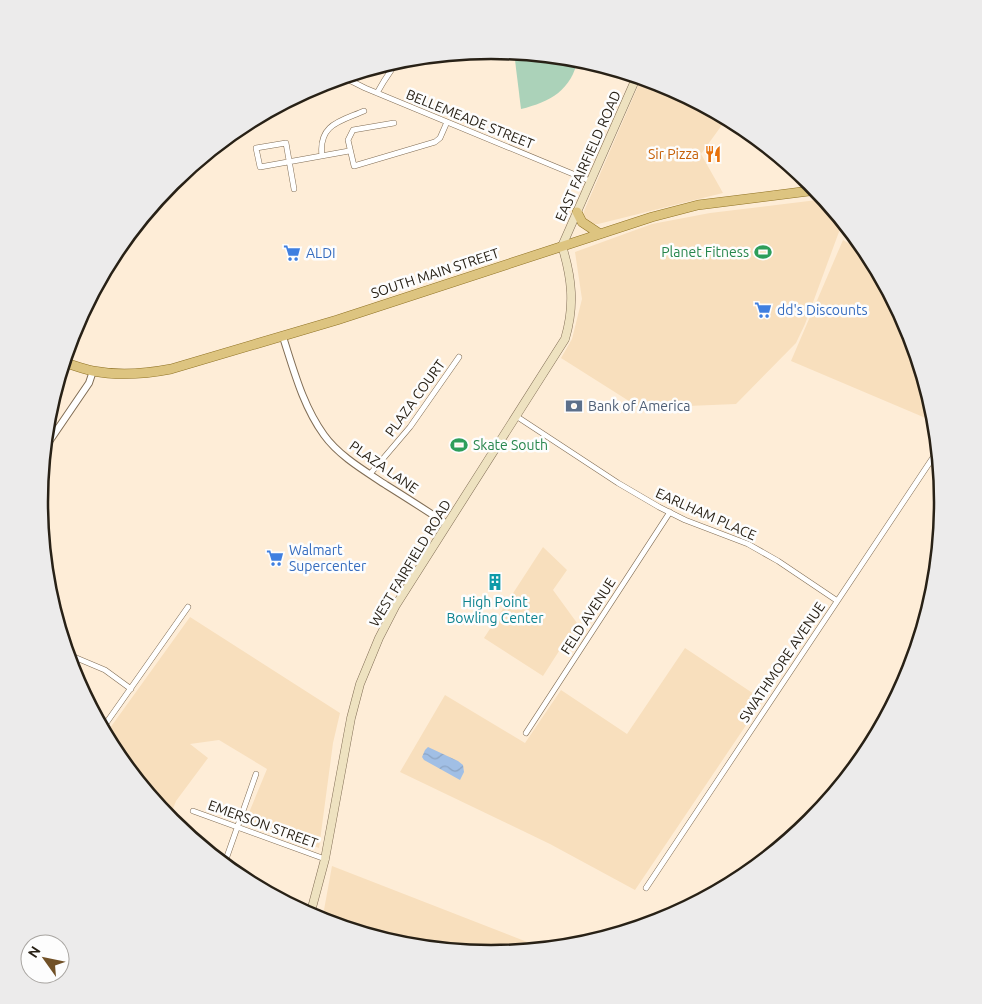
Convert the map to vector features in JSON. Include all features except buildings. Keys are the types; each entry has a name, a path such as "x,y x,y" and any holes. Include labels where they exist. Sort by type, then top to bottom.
{"main road":[{"name":"EAST FAIRFIELD ROAD","path":"562,246 634,82"},
{"name":"SOUTH MAIN STREET","path":"70,364 93,371 134,374 171,370 283,337 652,217 698,205 808,191"},
{"path":"577,212 582,222 600,234"},
{"name":"WEST FAIRFIELD ROAD","path":"312,908 325,859 351,718 360,684 384,627 560,348 570,324 572,294 562,246"}],"street":[{"path":"377,93 391,70"},
{"name":"BELLEMEADE STREET","path":"352,81 590,181"},
{"path":"322,156 323,141 331,126 344,118 364,111"},
{"path":"394,123 353,130 348,140 354,166 434,142 440,138 447,122"},
{"path":"294,189 289,162 286,143 256,148 260,167 289,162 349,151"},
{"name":"PLAZA LANE","path":"283,337 302,395 325,436 341,452 370,474 448,524"},
{"name":"PLAZA COURT","path":"370,474 410,427 459,357"},
{"path":"52,437 89,383 93,371"},
{"name":"EARLHAM PLACE","path":"516,416 618,483 685,520 748,544 778,561 836,600"},
{"name":"SWATHMORE AVENUE","path":"646,888 836,600 932,458"},
{"name":"FELD AVENUE","path":"526,733 670,512"},
{"path":"106,723 188,607"},
{"path":"76,658 105,670 131,689"},
{"path":"226,858 256,774"},
{"name":"EMERSON STREET","path":"193,811 325,859"}],"shaded area":[{"path":"639,84 687,104 723,124 701,154 723,193 598,224 590,224 583,217"},
{"path":"815,200 840,229 805,324 796,343 736,404 640,408 561,358 572,339 582,299 575,252 652,224 710,213"},
{"path":"843,240 853,246 860,256 889,306 911,359 927,418 791,361"},
{"path":"543,547 567,570 553,590 577,623 543,676 484,638"},
{"path":"190,617 340,713 333,743 319,848 246,820 267,769 219,740 190,744 208,758 176,801 172,811 139,772 110,728"},
{"path":"685,648 763,700 635,890 550,844 400,772 445,695 525,743 561,690 627,734"},
{"path":"332,866 532,944 491,946 433,942 376,930 323,913"}],"green space":[{"path":"515,59 576,67 571,78 558,93 541,103 521,109"}],"water":[{"path":"428,747 463,765 464,772 460,780 424,760 422,757"}],"place":[{"name":"Sir Pizza","path":"713,154"},
{"name":"Planet Fitness","path":"763,252"},
{"name":"ALDI","path":"292,253"},
{"name":"dd's Discounts","path":"763,310"},
{"name":"Bank of America","path":"574,406"},
{"name":"Skate South","path":"459,445"},
{"name":"Walmart Supercenter","path":"275,558"},
{"name":"High Point Bowling Center","path":"495,582"}]}
